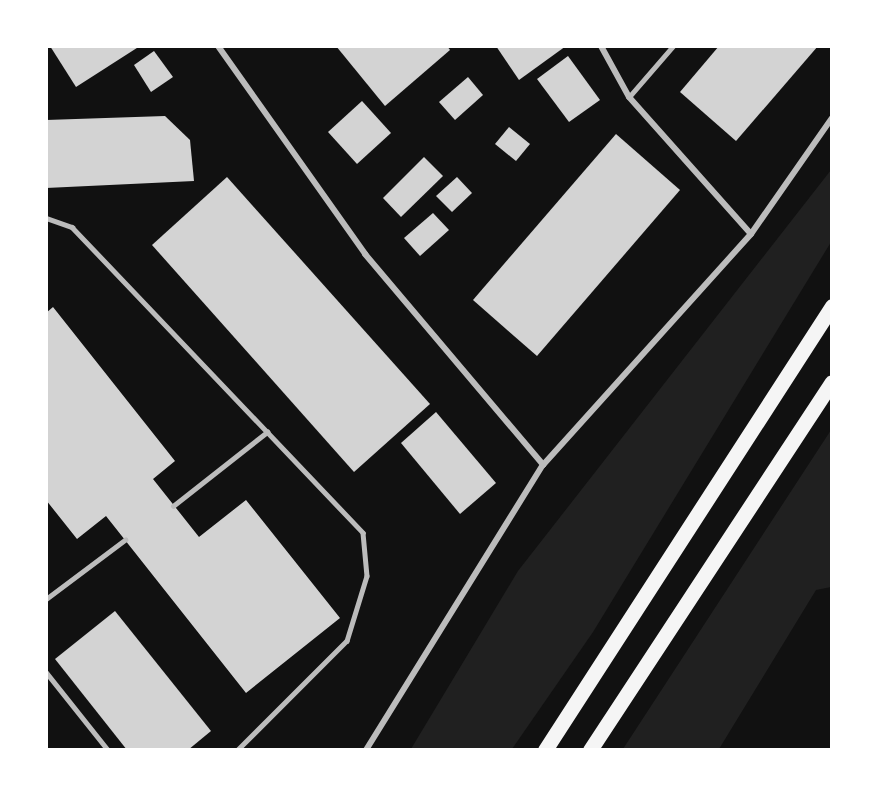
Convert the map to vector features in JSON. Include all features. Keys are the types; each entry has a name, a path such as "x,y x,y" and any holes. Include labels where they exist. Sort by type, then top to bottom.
{"main road":[{"path":"545,750 831,306"},
{"path":"590,750 831,382"}],"street":[{"path":"218,46 365,254 543,465"},
{"path":"601,46 629,97 751,234"},
{"path":"366,750 543,465 751,234 831,118"}],"lane":[{"path":"629,97 673,46"},
{"path":"46,218 72,227 363,532 367,576 347,641 238,750"},
{"path":"173,506 267,432"},
{"path":"46,599 125,540"},
{"path":"46,672 108,750"}],"shaded area":[{"path":"831,170 831,242 593,632 512,749 411,749 518,571"},
{"path":"831,430 831,587 816,590 719,749 623,749"}],"building":[{"path":"50,46 140,46 76,87"},
{"path":"336,46 447,46 450,50 385,106"},
{"path":"496,46 566,46 519,80"},
{"path":"719,46 818,46 736,141 680,92"},
{"path":"154,51 173,77 151,92 134,65"},
{"path":"568,56 600,100 569,122 537,79"},
{"path":"468,77 483,95 455,120 439,102"},
{"path":"362,101 391,133 357,164 328,132"},
{"path":"165,116 190,140 194,181 46,188 46,120"},
{"path":"509,127 530,144 516,161 495,144"},
{"path":"616,134 680,190 537,356 473,300"},
{"path":"424,157 443,176 401,217 383,198"},
{"path":"227,177 430,404 354,472 152,245"},
{"path":"457,177 472,193 452,212 436,196"},
{"path":"433,213 449,230 420,256 404,238"},
{"path":"53,307 175,461 153,479 199,537 246,500 340,618 246,693 106,516 77,539 46,500 46,313"},
{"path":"436,412 496,483 460,514 401,443"},
{"path":"115,611 211,731 188,750 127,750 55,659"}]}
